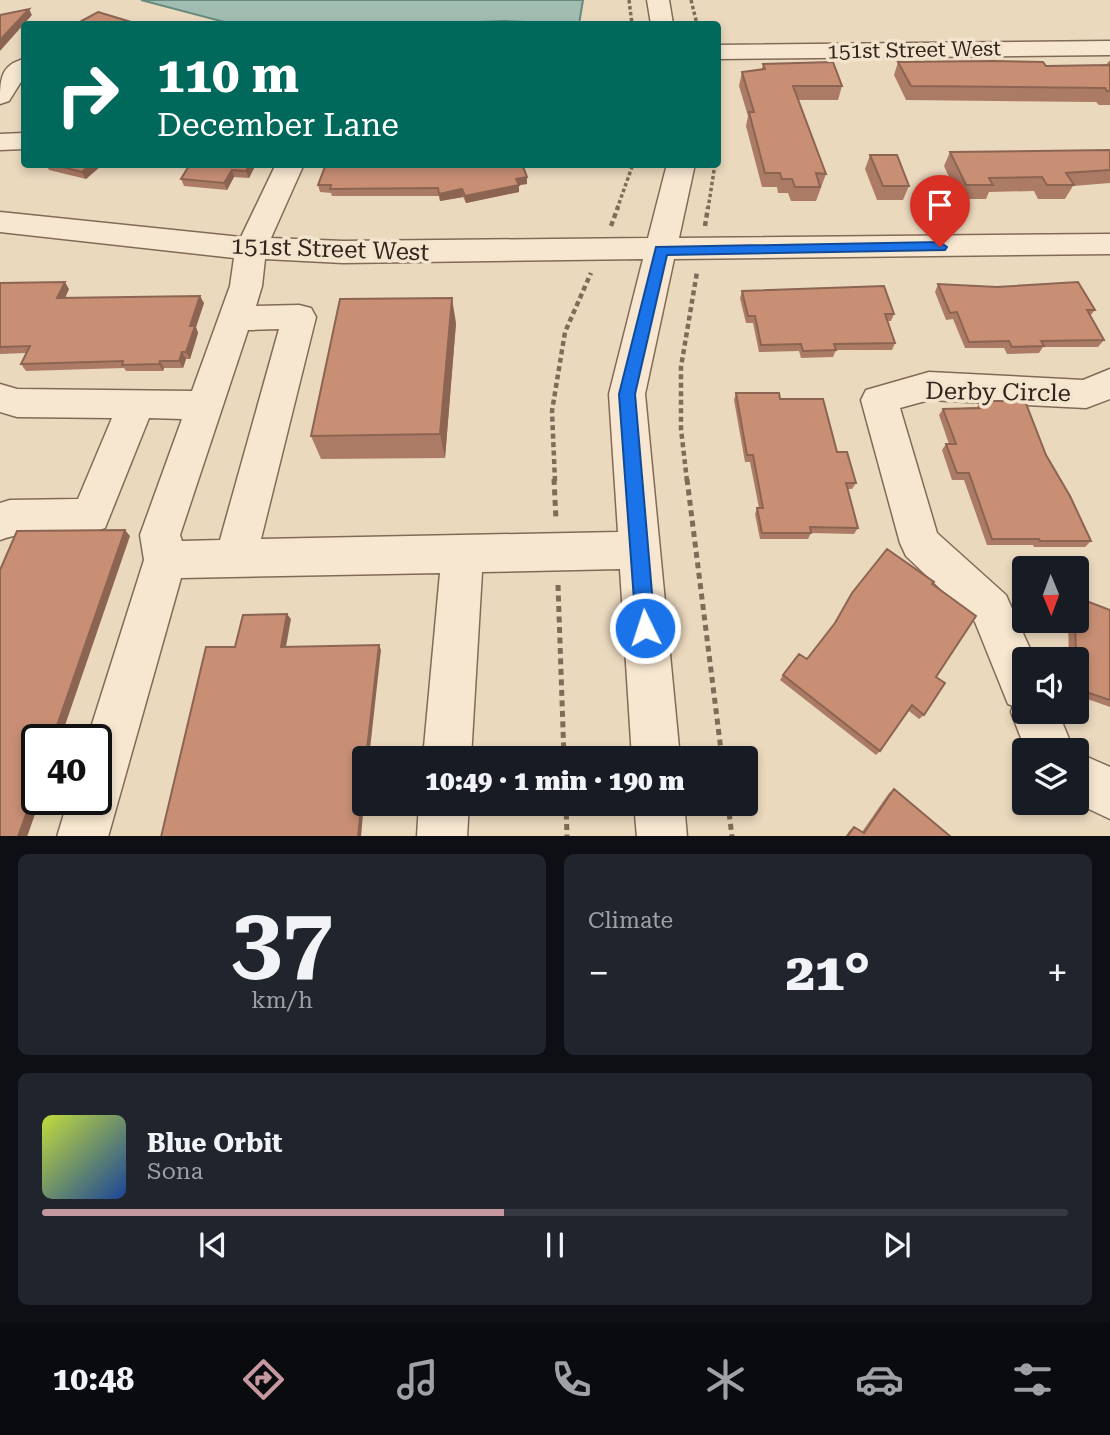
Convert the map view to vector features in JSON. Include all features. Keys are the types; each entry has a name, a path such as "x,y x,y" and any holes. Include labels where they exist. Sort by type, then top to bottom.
{"street":[{"path":"658,0 662,21"},
{"name":"151st Street West","path":"721,52 1110,48"},
{"path":"0,96 17,69 21,67"},
{"path":"0,142 21,141"},
{"path":"112,737 165,560 160,535 246,286 251,248 288,168"},
{"path":"655,746 627,394 680,168"},
{"name":"151st Street West","path":"0,222 251,248 343,252 1107,250"},
{"path":"234,318 299,317 236,558"},
{"name":"Derby Circle","path":"1012,659 991,609 920,543 879,400 929,386 1086,394 1110,383"},
{"path":"0,398 17,403 204,405"},
{"path":"0,522 10,517 90,516 136,404"},
{"path":"165,560 639,550"},
{"path":"448,746 461,554"},
{"path":"1089,783 1110,794"},
{"path":"82,836 88,815"},
{"path":"442,836 443,816"},
{"path":"660,816 662,836"}],"path":[{"path":"629,0 632,21"},
{"path":"691,0 695,21"},
{"path":"564,746 552,411 565,332 628,185 632,168"},
{"path":"714,168 681,367 681,429 721,746"},
{"path":"566,816 567,836"},
{"path":"730,816 732,836"}],"shaded area":[{"path":"141,0 583,0 580,21 221,21"}],"building":[{"path":"29,9 0,40 0,15"},
{"path":"98,12 128,21 82,21"},
{"path":"833,62 842,86 793,86 826,174 816,173 820,187 795,187 792,179 782,179 780,173 765,173 749,112 754,112 742,72 765,69 763,64"},
{"path":"898,62 1043,62 1046,66 1110,65 1110,91 1105,88 911,86"},
{"path":"1110,150 1110,170 1066,173 1074,185 1047,185 1042,177 989,178 993,185 966,185 950,152"},
{"path":"870,155 897,155 909,186 883,186"},
{"path":"66,168 86,168 82,172"},
{"path":"188,168 248,168 246,171 232,170 224,183 181,179"},
{"path":"324,168 524,168 527,177 516,179 519,185 465,196 462,189 439,194 438,188 330,189 331,185 318,185"},
{"path":"65,282 57,298 200,296 190,326 195,326 186,352 182,352 179,361 160,361 159,364 122,365 123,361 21,364 30,346 0,347 0,283"},
{"path":"1078,282 1095,310 1087,310 1104,340 1041,341 1044,346 1012,347 1009,341 969,342 957,312 950,313 938,284 997,287"},
{"path":"884,286 894,314 885,314 895,343 834,344 836,350 803,351 801,344 761,345 755,316 748,316 742,291"},
{"path":"452,298 440,434 311,436 340,299"},
{"path":"736,393 779,393 780,399 823,399 837,452 847,452 856,483 846,483 858,528 810,527 811,533 762,533 757,508 763,508 753,455 747,455"},
{"path":"981,401 1025,401 1046,455 1070,496 1091,541 992,539 969,473 957,473 946,444 956,444 943,409 984,408"},
{"path":"125,530 58,724 21,724 21,815 26,815 18,836 0,836 0,570 17,531"},
{"path":"887,549 976,616 936,677 945,683 924,715 912,705 880,751 783,675 799,654 807,659 835,623 852,593"},
{"path":"1089,602 1110,610 1110,700 1089,693 1089,647 1076,647 1075,634 1089,633"},
{"path":"287,614 281,647 379,645 367,746 352,746 352,816 360,816 358,836 161,836 206,647 235,647 243,615"},
{"path":"894,789 950,836 848,836 854,827 864,833"}],"route":[{"path":"645,628 627,394 661,250 940,247"}]}
